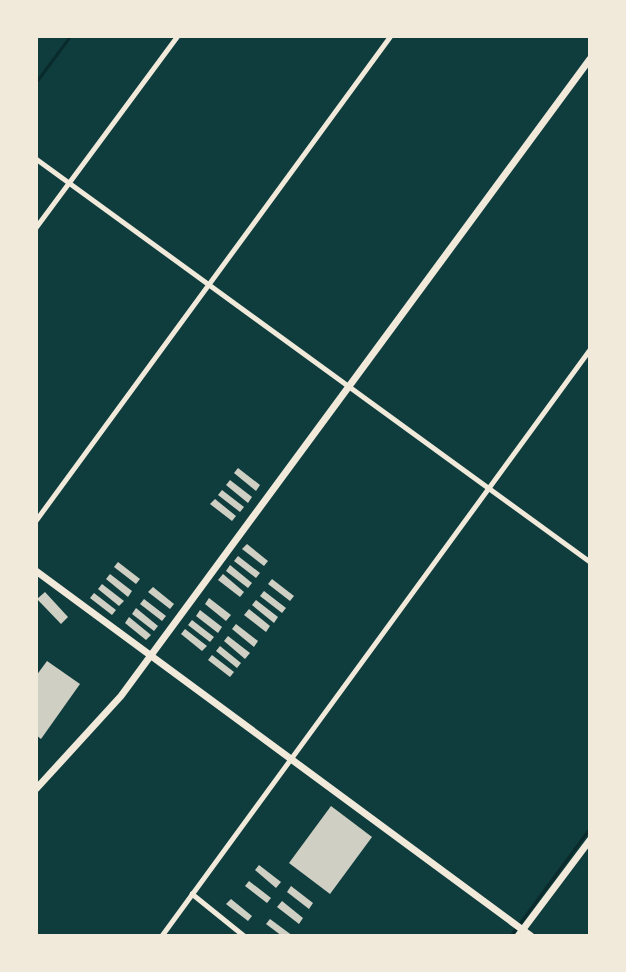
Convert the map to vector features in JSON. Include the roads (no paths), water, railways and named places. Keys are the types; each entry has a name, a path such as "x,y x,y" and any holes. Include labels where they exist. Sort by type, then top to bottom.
{"street":[{"path":"36,228 178,36"},
{"path":"36,521 391,36"},
{"path":"36,789 112,708 150,658 590,59"},
{"path":"36,159 206,286 350,386 590,562"},
{"path":"162,936 391,617 491,489 590,350"},
{"path":"36,571 520,933 531,936"},
{"path":"520,933 590,840"},
{"path":"192,894 244,936"}],"waterway":[{"path":"36,83 71,36"},
{"path":"511,936 590,829"}]}
